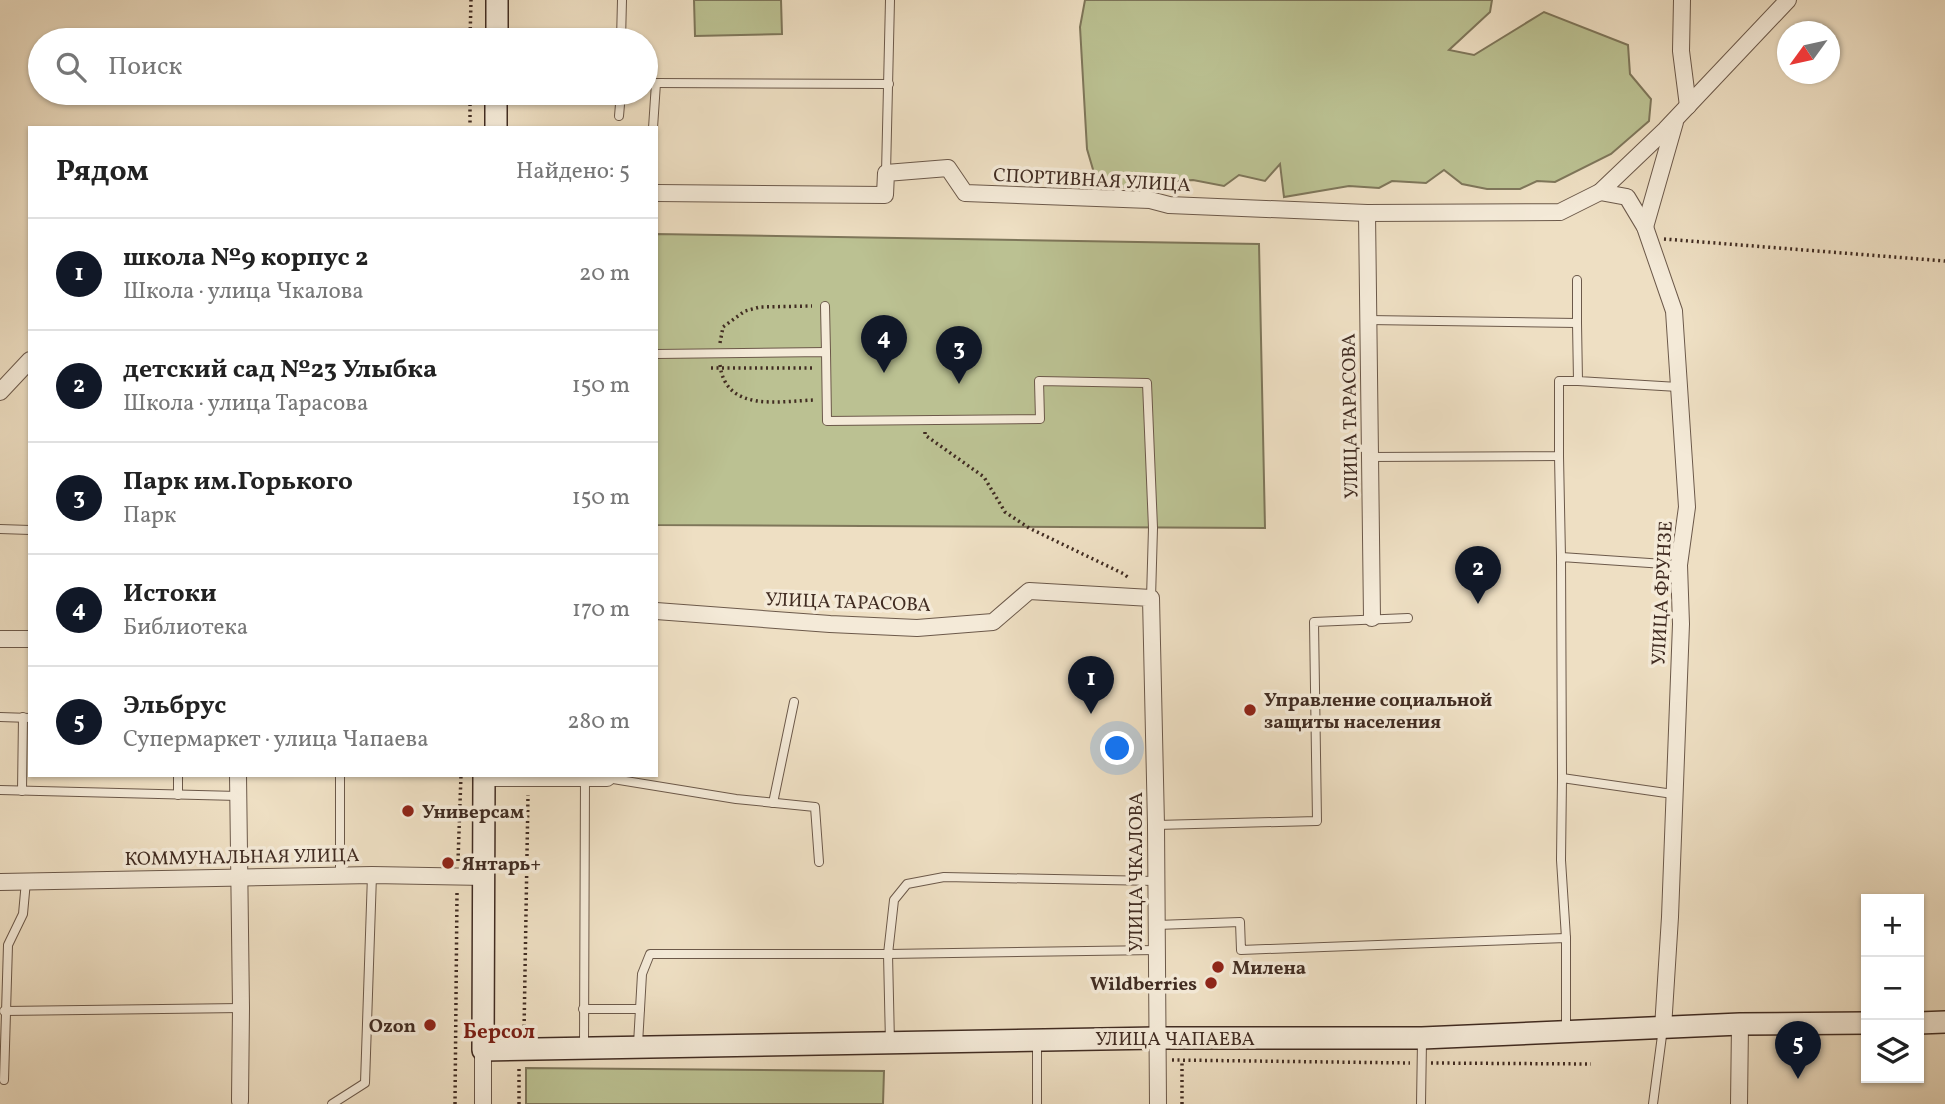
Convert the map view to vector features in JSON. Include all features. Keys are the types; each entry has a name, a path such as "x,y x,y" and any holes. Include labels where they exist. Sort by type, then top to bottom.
{"street":[{"path":"497,0 497,28"},
{"path":"1646,232 1682,112 1682,0"},
{"path":"1600,192 1682,112 1788,0"},
{"path":"496,105 496,126"},
{"name":"СПОРТИВНАЯ УЛИЦА","path":"886,173 948,168 965,193 1150,200 1169,205 1367,213 1560,212 1600,192"},
{"path":"658,193 885,195 886,173"},
{"name":"УЛИЦА ФРУНЗЕ","path":"1600,192 1627,197 1646,232 1674,311 1686,507 1679,565 1681,624 1663,1028"},
{"name":"УЛИЦА ТАРАСОВА","path":"1367,213 1372,618"},
{"path":"0,392 28,362"},
{"name":"УЛИЦА ТАРАСОВА","path":"658,611 917,628 993,622 1029,591 1151,598"},
{"name":"УЛИЦА ЧКАЛОВА","path":"1151,598 1158,1104"},
{"path":"0,639 28,639"},
{"path":"239,777 240,1101"},
{"path":"483,1104 484,777 607,777"},
{"name":"КОММУНАЛЬНАЯ УЛИЦА","path":"0,882 372,874 485,877"},
{"path":"1924,1023 1945,1022"},
{"name":"УЛИЦА ЧАПАЕВА","path":"483,1050 1157,1038 1422,1038 1740,1024 1861,1023"},
{"path":"1739,1104 1740,1024"}],"lane":[{"path":"621,28 622,0"},
{"path":"886,173 890,0"},
{"path":"658,83 889,84"},
{"path":"619,116 620,105"},
{"path":"653,126 655,105"},
{"path":"1577,280 1578,381"},
{"path":"825,306 827,421 1040,419 1039,381 1147,383 1153,528 1151,598"},
{"path":"1368,320 1577,323"},
{"path":"658,354 827,352"},
{"path":"1566,1032 1566,938 1561,860 1562,557 1559,381 1678,387"},
{"path":"1370,457 1559,456"},
{"path":"0,529 28,530"},
{"path":"1562,557 1679,565"},
{"path":"1156,825 1317,821 1314,622 1408,618"},
{"path":"772,803 794,702"},
{"path":"0,717 26,717 22,790"},
{"path":"178,777 178,795"},
{"path":"340,777 340,875"},
{"path":"584,777 584,1048"},
{"path":"607,777 772,803 815,807 819,862"},
{"path":"1562,778 1674,794"},
{"path":"0,790 238,796"},
{"path":"0,873 26,881 23,914 8,945 4,1080"},
{"path":"332,1104 365,1083 372,874"},
{"path":"890,1043 888,954 894,900 907,884 944,877 1156,881"},
{"path":"1157,925 1240,922 1241,950 1566,938"},
{"path":"638,1047 642,974 650,954 1157,950"},
{"path":"4,1011 241,1008"},
{"path":"583,1009 640,1009"},
{"path":"1653,1104 1663,1028"},
{"path":"1421,1104 1422,1038"},
{"path":"1037,1040 1038,1104"}],"path":[{"path":"470,28 471,0"},
{"path":"470,105 470,126"},
{"path":"1646,232 1945,261"},
{"path":"708,368 827,368"},
{"path":"927,420 925,435 985,477 1005,512 1029,528 1124,574 1151,598"},
{"path":"455,1104 461,777"},
{"path":"1182,1038 1182,1104"},
{"path":"519,1061 519,1104"}],"green space":[{"path":"694,0 781,0 782,34 695,36"},
{"path":"1085,0 1492,0 1490,12 1449,50 1474,55 1544,12 1628,45 1630,74 1651,99 1649,121 1611,154 1555,182 1537,181 1520,189 1487,189 1462,184 1444,170 1426,183 1392,181 1379,188 1349,186 1284,197 1280,164 1265,181 1239,175 1224,186 1193,180 1128,188 1097,183 1087,149 1080,27"},
{"path":"658,234 1259,244 1265,528 658,525"},
{"path":"526,1068 884,1071 883,1104 526,1104"}],"place":[{"name":"Истоки","path":"884,373"},
{"name":"Парк им.Горького","path":"959,384"},
{"name":"детский сад №23 Улыбка","path":"1478,604"},
{"name":"Управление социальной защиты населения","path":"1250,710"},
{"name":"школа №9 корпус 2","path":"1091,714"},
{"name":"Универсам","path":"408,811"},
{"name":"Янтарь+","path":"448,863"},
{"name":"Милена","path":"1218,967"},
{"name":"Wildberries","path":"1211,983"},
{"name":"Ozon","path":"430,1025"},
{"name":"Эльбрус","path":"1798,1079"}],"district":[{"name":"Берсол","path":"499,1031"}]}
